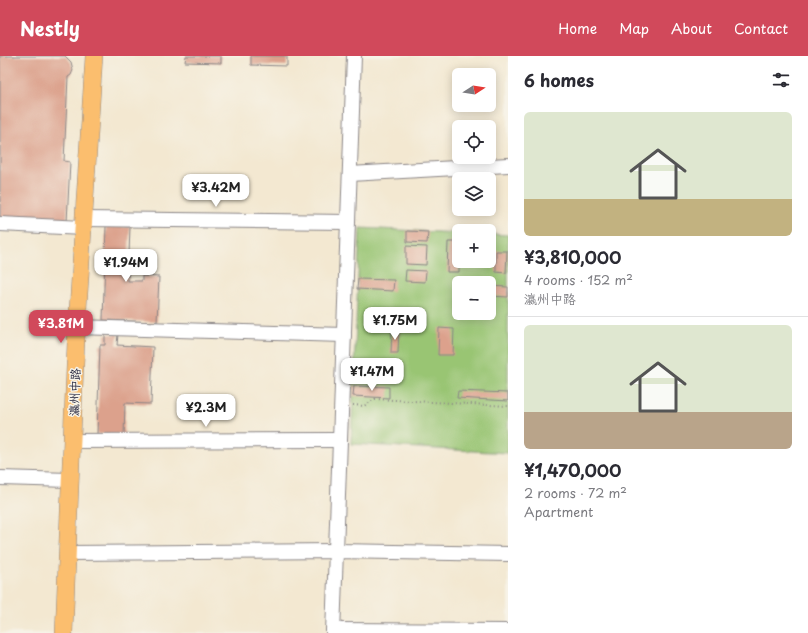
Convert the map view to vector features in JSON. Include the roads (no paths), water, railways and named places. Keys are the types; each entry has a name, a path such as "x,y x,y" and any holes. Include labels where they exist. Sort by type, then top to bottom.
{"main road":[{"name":"瀛州中路","path":"64,633 77,327 94,56"}],"street":[{"path":"354,56 333,631 508,631"},
{"path":"350,174 508,165"},
{"path":"0,224 348,222"},
{"path":"77,327 344,335"},
{"path":"72,441 340,440"},
{"path":"0,478 70,480"},
{"path":"67,553 336,551 508,554"}]}
